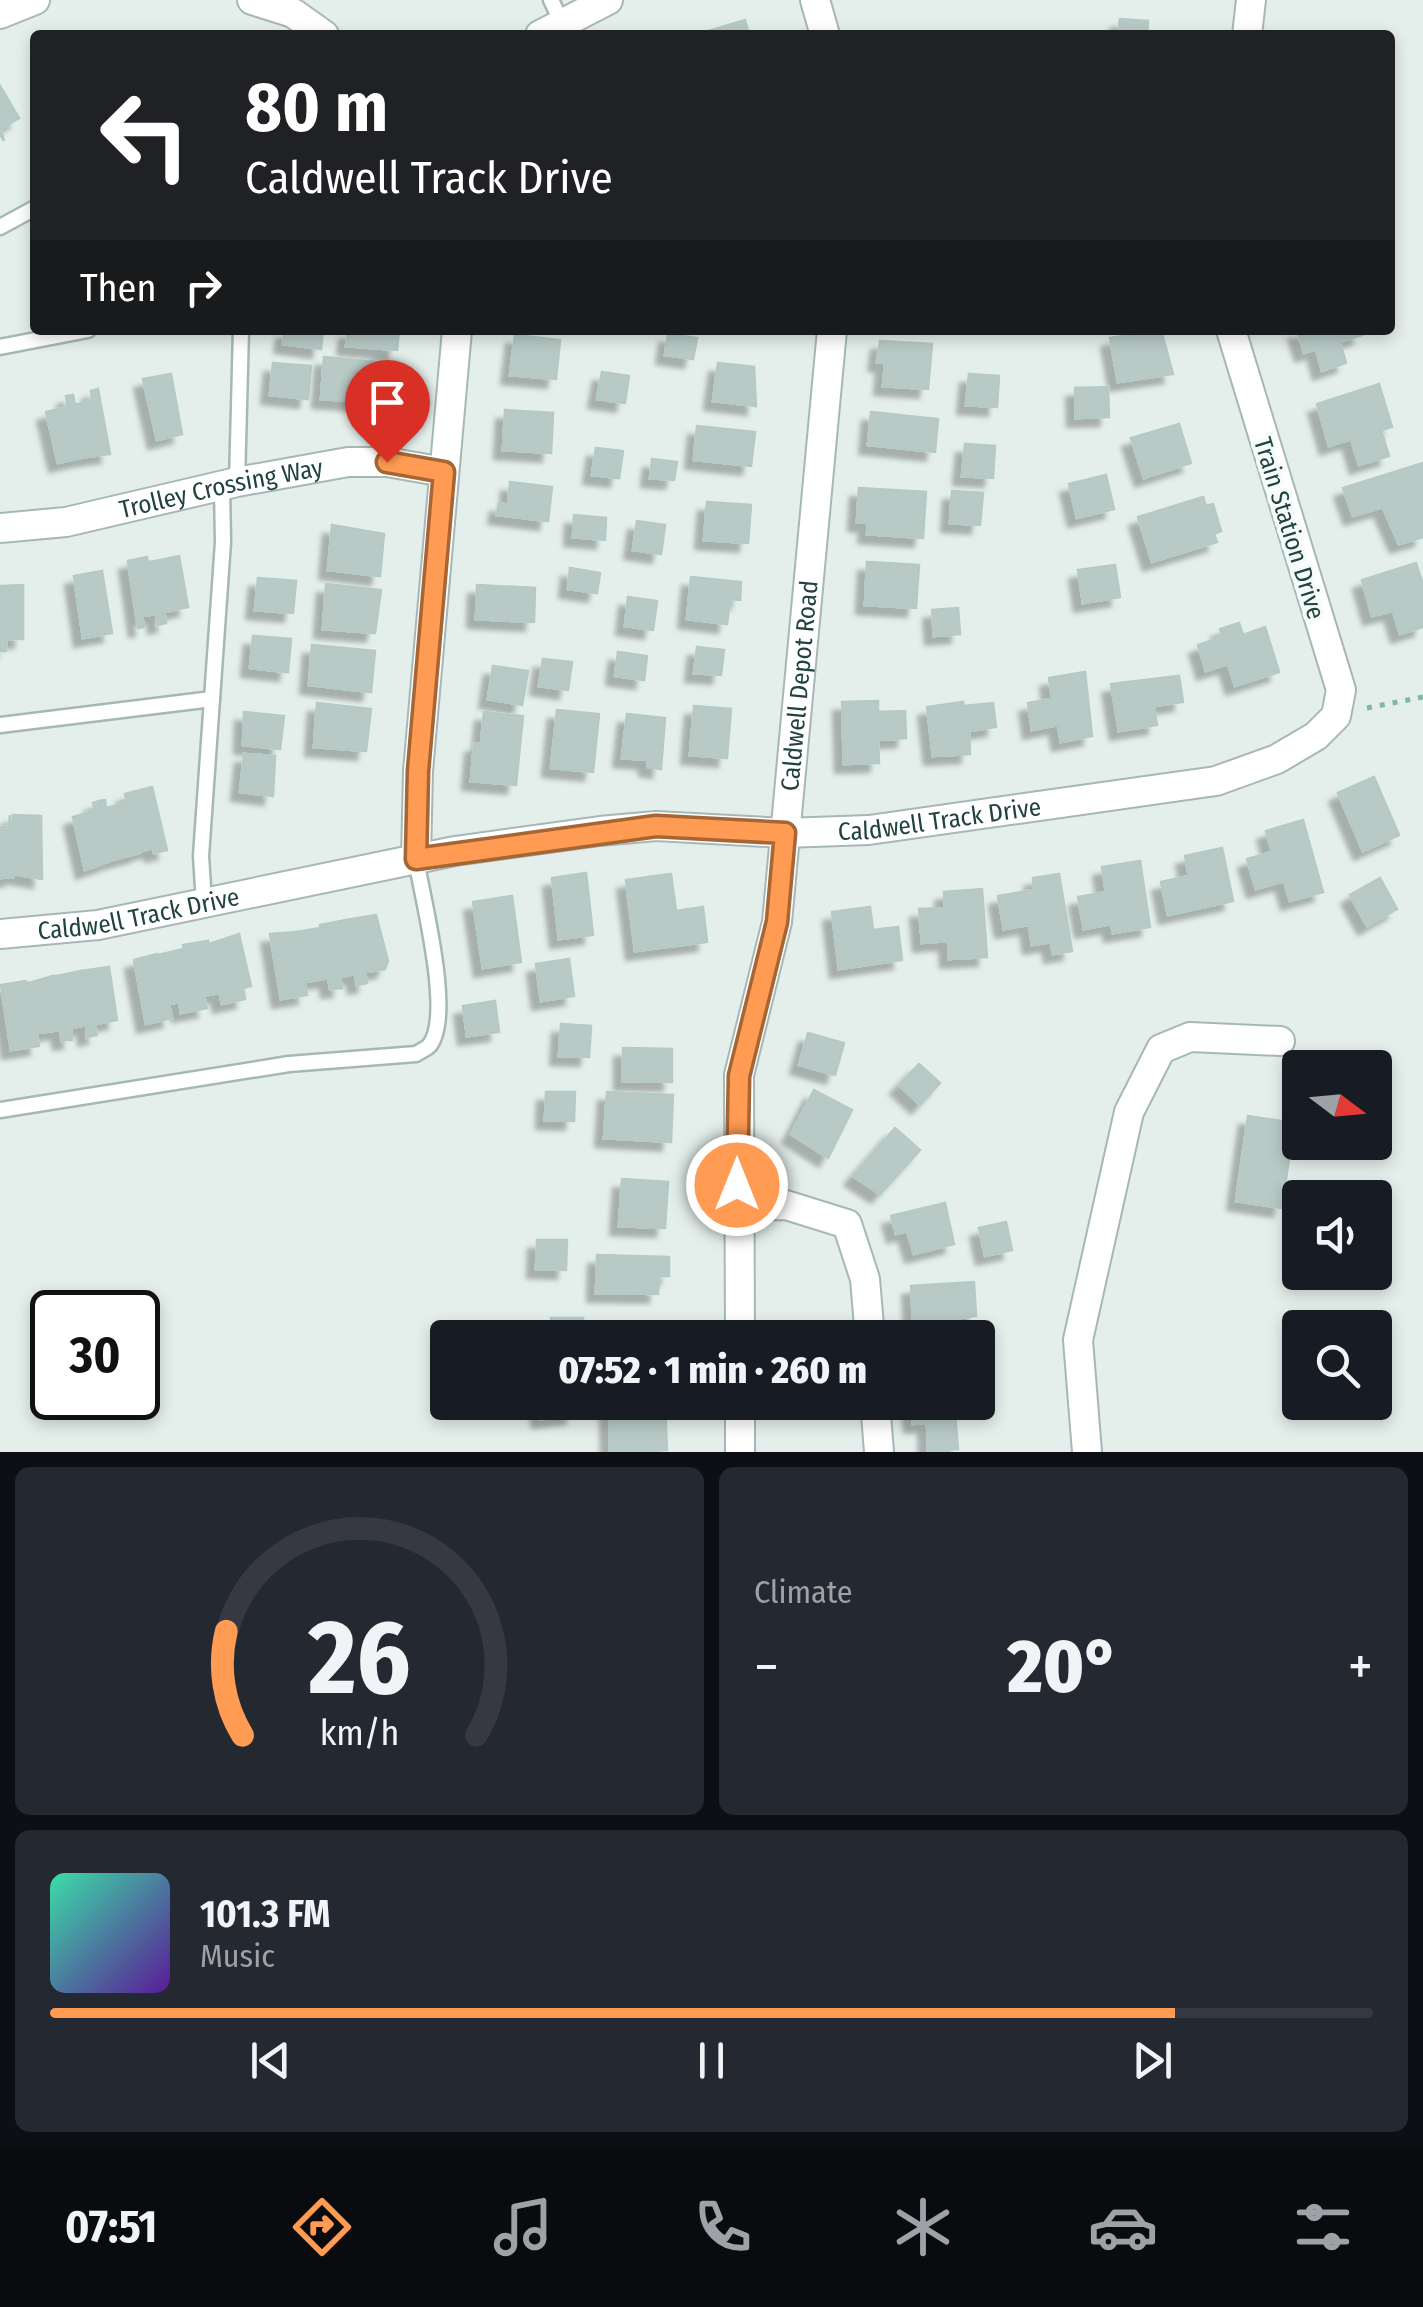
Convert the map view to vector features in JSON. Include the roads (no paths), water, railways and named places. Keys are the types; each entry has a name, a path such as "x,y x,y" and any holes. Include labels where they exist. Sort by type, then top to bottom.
{"street":[{"path":"0,14 34,0"},
{"path":"252,0 294,6 319,30"},
{"path":"551,19 608,0"},
{"path":"815,0 824,30"},
{"path":"1248,30 1251,0"},
{"path":"416,859 418,771 457,335"},
{"name":"Caldwell Depot Road","path":"740,1320 739,1076 777,922 832,335"},
{"name":"Train Station Drive","path":"1233,335 1340,690 1335,715"},
{"name":"Trolley Crossing Way","path":"0,528 66,522 230,484 348,462 387,462 444,472"},
{"name":"Caldwell Track Drive","path":"0,934 98,924 416,859 656,826 785,833 869,830 1216,780 1277,759 1335,715"},
{"path":"1087,1452 1078,1340 1129,1112 1161,1049 1190,1037 1280,1041"},
{"path":"738,1206 786,1205 847,1224 865,1278 868,1320"},
{"path":"740,1420 740,1452"},
{"path":"876,1420 879,1452"}],"lane":[{"path":"0,227 30,211"},
{"path":"0,346 60,335"},
{"path":"204,903 201,856 242,335"},
{"path":"0,725 212,699"},
{"path":"0,1110 289,1064 416,1054 429,1046 437,1029 439,996 416,859"}]}
